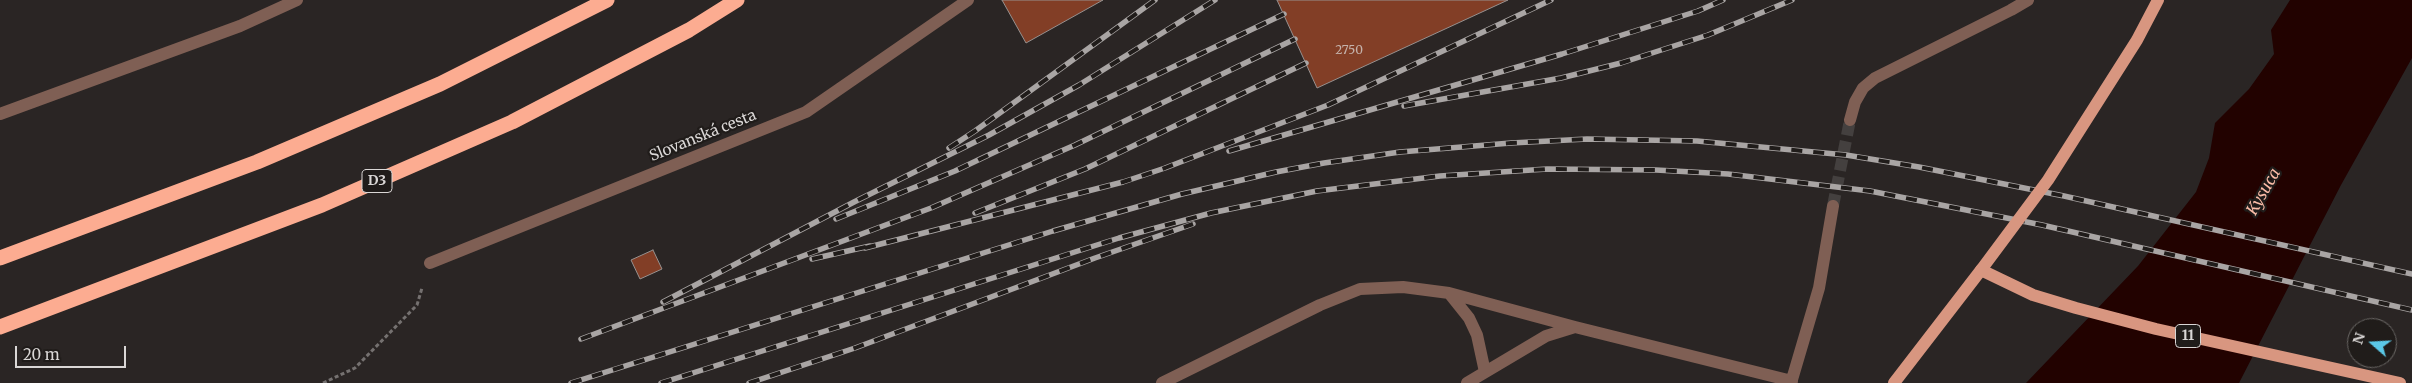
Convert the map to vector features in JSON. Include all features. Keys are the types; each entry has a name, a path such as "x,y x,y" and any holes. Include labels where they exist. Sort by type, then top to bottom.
{"highway":[{"path":"0,258 257,162 376,112 440,84 607,0"},
{"name":"D3","path":"0,327 322,205 512,122 689,30 737,0"}],"main road":[{"path":"1894,383 2048,180 2137,40 2158,0"},
{"name":"11","path":"1981,270 2033,295 2076,308 2166,331 2400,383"}],"street":[{"path":"0,114 240,26 297,0"},
{"name":"Slovanská cesta","path":"430,263 806,112 968,0"},
{"path":"1850,120 1855,102 1863,88 1875,78 2028,0"},
{"path":"1162,383 1320,305 1360,289 1403,287 1449,293 1792,382 1819,288 1833,206"},
{"path":"1449,293 1469,318 1477,335 1485,372"},
{"path":"1467,383 1546,336 1575,327"}],"path":[{"path":"323,383 355,368 417,305 430,263"}],"water":[{"name":"Kysuca","path":"2290,0 2412,0 2412,58 2341,185 2239,383 2026,383 2138,266 2196,192 2209,158 2215,123 2249,89 2274,54 2271,30"}],"building":[{"path":"1002,0 1103,0 1026,43"},
{"path":"1277,0 1508,0 1317,88"},
{"path":"653,250 662,269 640,279 631,260"}],"tunnel":[{"path":"1833,206 1850,120"}],"railway":[{"path":"949,148 1155,0"},
{"path":"663,302 854,202 989,135 1079,85 1215,0"},
{"path":"865,248 1123,182 1165,168 1328,105 1551,0"},
{"path":"1229,151 1562,54 1698,11 1723,0"},
{"path":"1404,106 1561,78 1621,63 1708,35 1792,0"},
{"path":"836,219 955,171 1284,14"},
{"path":"581,339 931,208 1075,145 1295,39"},
{"path":"975,213 1085,169 1306,63"},
{"path":"571,383 1053,231 1182,194 1324,163 1400,152 1511,143 1587,139 1697,141 1846,155 1919,167 2064,196 2412,274"},
{"path":"661,383 1119,238 1211,213 1317,191 1440,176 1547,169 1656,170 1728,174 1870,191 2042,225 2412,310"},
{"path":"749,383 855,348 1095,258 1193,224"},
{"path":"812,259 870,246"}]}
